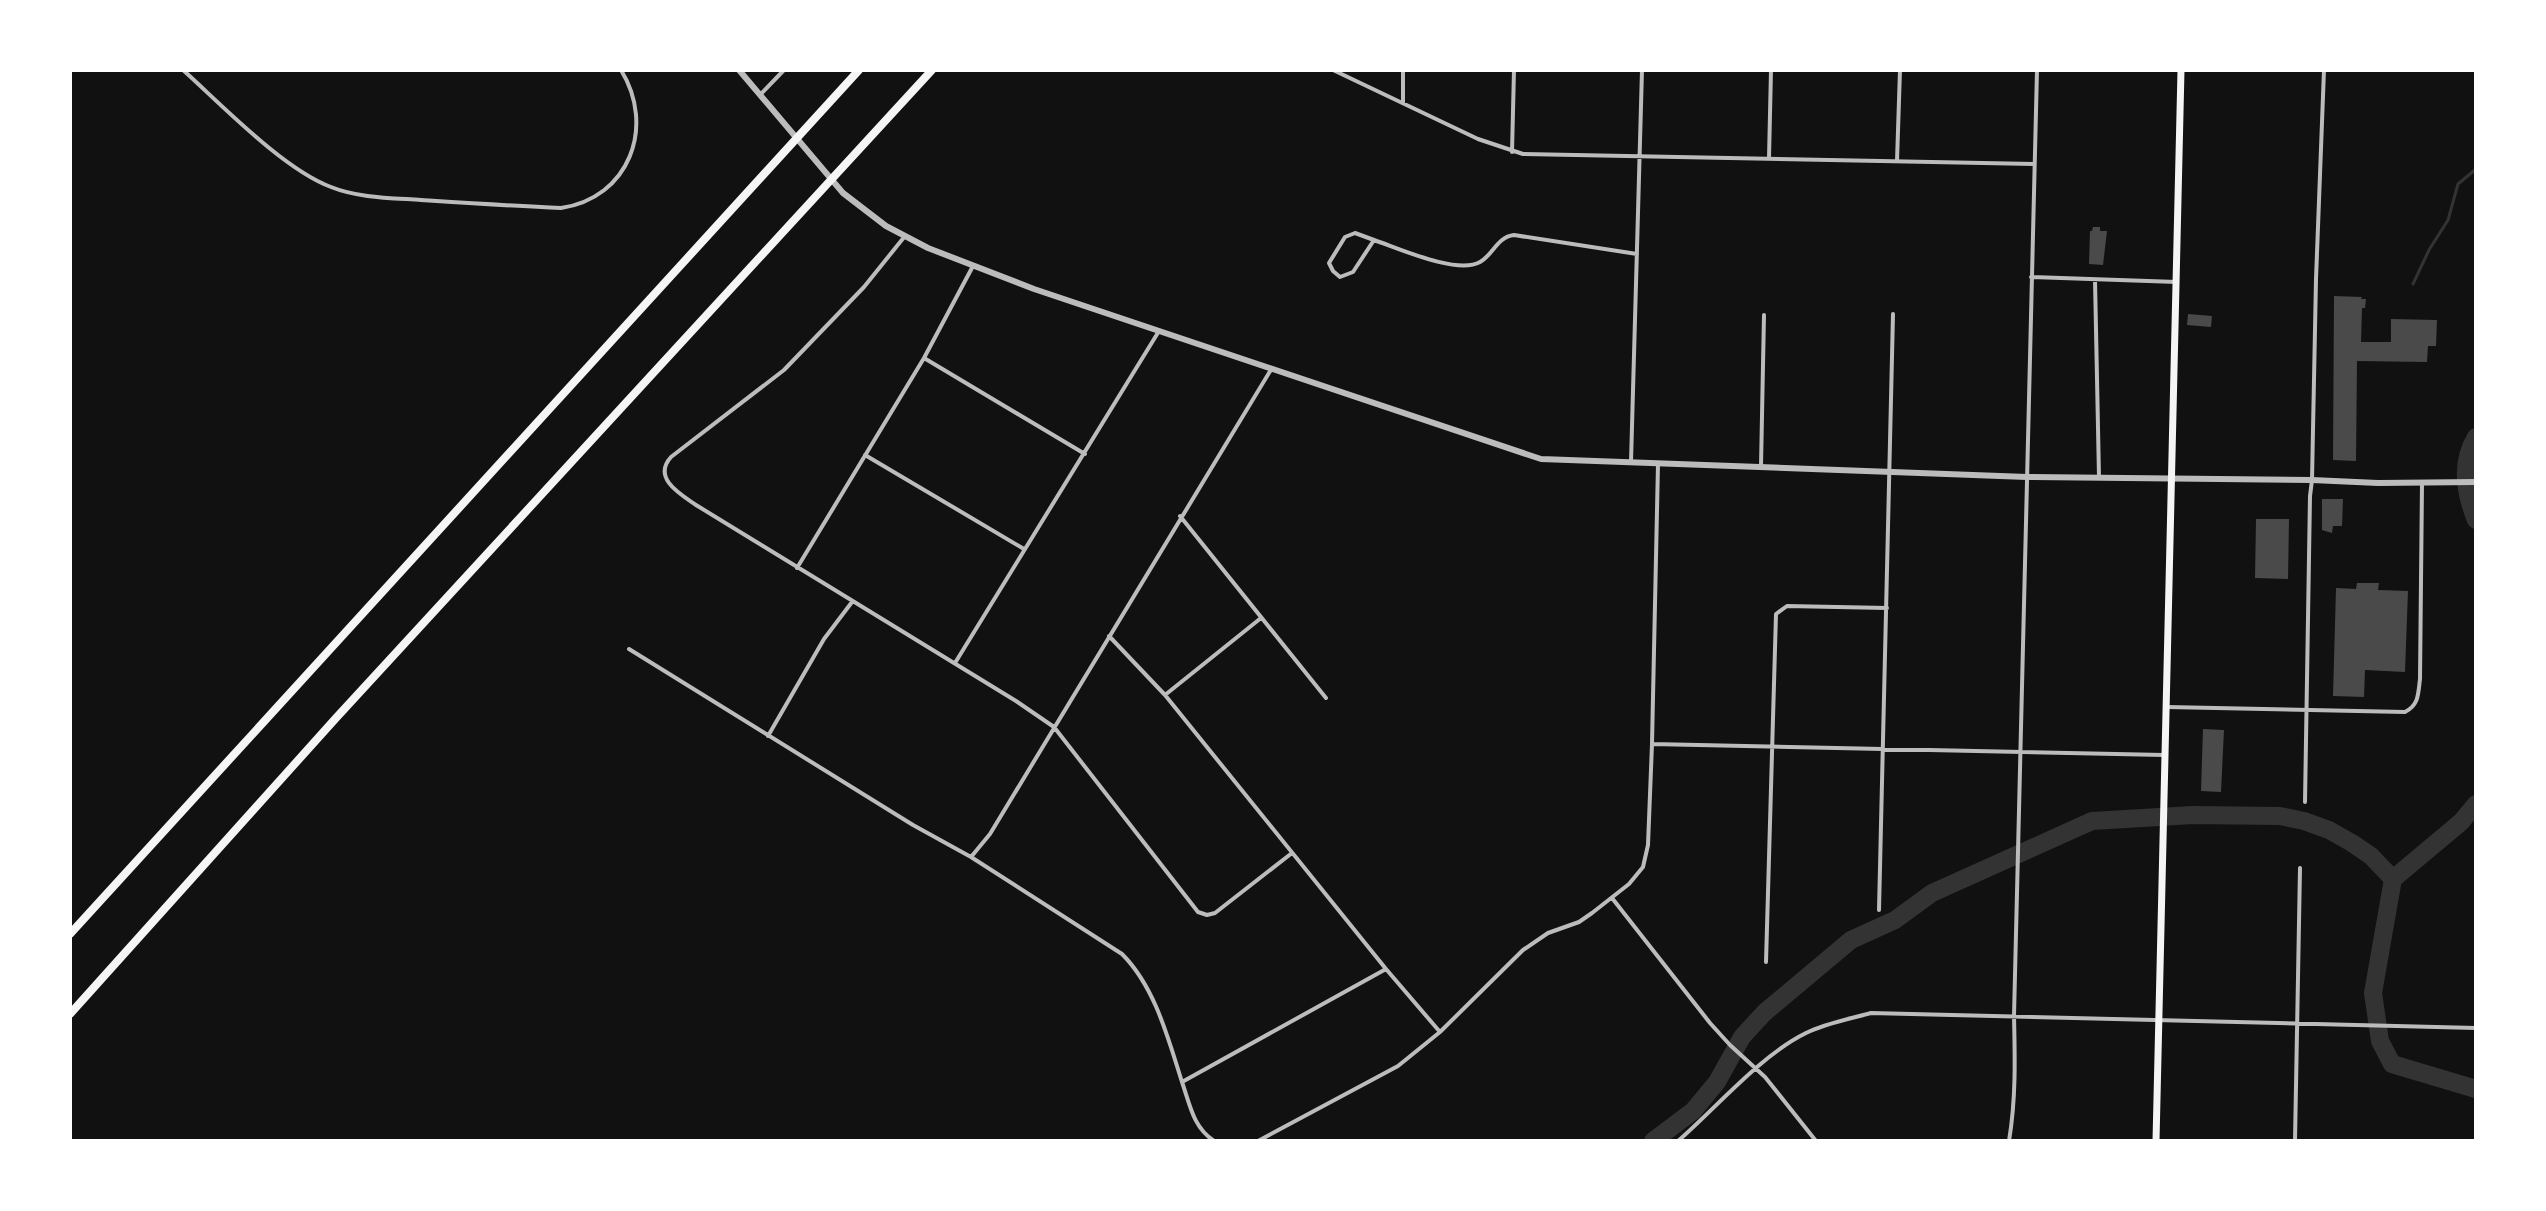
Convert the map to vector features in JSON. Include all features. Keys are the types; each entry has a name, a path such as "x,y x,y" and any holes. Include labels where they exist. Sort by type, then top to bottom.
{"highway":[{"path":"70,934 859,70"},
{"path":"70,1014 336,718 932,70"}],"main road":[{"path":"2156,1141 2181,70"}],"street":[{"path":"183,70 282,157 331,188 398,199 561,208 580,205 595,198 609,187 628,160 637,113 629,82 621,70"},
{"path":"739,70 843,193 886,226 905,236 973,266 1541,459 2027,477 2476,482"},
{"path":"760,95 784,70"},
{"path":"1333,70 1478,139 1523,154 2034,164"},
{"path":"1403,70 1403,103"},
{"path":"1512,152 1514,70"},
{"path":"1631,464 1642,70"},
{"path":"1769,158 1771,70"},
{"path":"1897,161 1900,70"},
{"path":"2009,1141 2015,1085 2014,1016 2037,70"},
{"path":"2305,802 2310,496 2324,70"},
{"path":"1374,240 1353,272 1347,276 1340,277 1330,267 1331,258 1345,237 1355,233 1461,266 1481,262 1507,236 1514,235 1637,254"},
{"path":"905,236 864,287 784,370 666,462 664,474 671,487 1054,727 1198,912 1207,915 1215,913 1292,853"},
{"path":"797,568 924,358 973,266"},
{"path":"2031,277 2177,282"},
{"path":"2095,280 2099,477"},
{"path":"1879,910 1893,314"},
{"path":"1761,466 1764,315"},
{"path":"955,663 1160,331"},
{"path":"924,358 1085,454"},
{"path":"971,857 990,834 1272,368"},
{"path":"865,455 1024,549"},
{"path":"1258,1141 1398,1066 1440,1032 1523,950 1548,933 1579,922 1638,875 1647,857 1658,464"},
{"path":"2167,707 2405,712 2410,709 2418,701 2420,679 2422,483"},
{"path":"1180,516 1326,698"},
{"path":"768,736 824,639 852,602"},
{"path":"1766,962 1775,620 1780,609 1787,606 1887,608"},
{"path":"1165,695 1261,618"},
{"path":"1109,636 1165,695 1440,1032"},
{"path":"629,649 971,857 1122,954 1137,969 1151,994 1192,1115 1214,1141"},
{"path":"1652,744 2164,755"},
{"path":"2295,1141 2300,868"},
{"path":"1612,898 1730,1045 1757,1069 1816,1141"},
{"path":"1182,1082 1386,969"},
{"path":"1678,1141 1790,1042 1806,1033 1871,1013 2476,1028"}],"building":[{"path":"2093,227 2107,231 2103,265 2089,264 2090,231"},
{"path":"2334,296 2366,299 2365,308 2362,308 2361,342 2391,342 2391,319 2437,320 2436,346 2428,346 2427,362 2357,361 2356,461 2333,460"},
{"path":"2188,314 2212,316 2211,327 2187,325"},
{"path":"2322,499 2343,499 2342,526 2333,526 2332,533 2322,530"},
{"path":"2256,519 2289,519 2288,579 2255,578"},
{"path":"2357,583 2379,583 2378,590 2408,591 2405,672 2365,670 2364,697 2333,696 2336,588 2356,589"},
{"path":"2203,729 2224,730 2221,792 2201,791"}],"waterway":[{"path":"2413,284 2448,220 2458,184 2476,169"},
{"path":"2476,437 2466,468 2469,499 2476,520"},
{"path":"2476,804 2461,822 2393,879 2373,993 2380,1041 2392,1064 2476,1089"},
{"path":"1653,1141 1693,1111 1717,1082 1742,1037 1764,1013 1851,940 1895,920 1932,893 2092,821 2193,815 2280,816 2329,830 2371,856 2393,879"}]}
